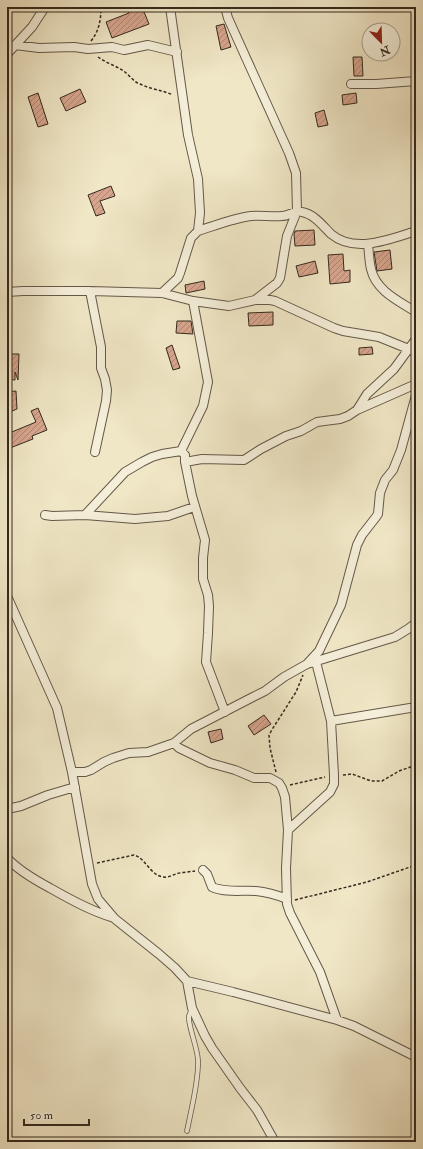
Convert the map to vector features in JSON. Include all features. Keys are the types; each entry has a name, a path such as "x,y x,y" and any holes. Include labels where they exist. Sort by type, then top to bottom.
{"street":[{"path":"7,54 32,27 45,7"},
{"path":"170,7 188,135 198,179 200,213 198,231"},
{"path":"225,7 228,18 294,165 296,173 297,211 287,236 280,278 277,283 255,300"},
{"path":"15,45 38,48 69,47 86,49 112,47 124,50 148,45 177,52"},
{"path":"350,84 416,81"},
{"path":"7,127 7,138"},
{"path":"162,293 178,278 191,238 198,231 245,217 286,216 297,211 303,212 313,216 343,242 368,244 416,231"},
{"path":"368,244 371,270 375,280 385,291 416,312"},
{"path":"7,292 90,291 162,293 193,301 229,306 255,300 270,300 334,328 379,337 412,351"},
{"path":"90,291 101,348 101,368 108,390 95,452"},
{"path":"181,451 203,406 208,382 193,301"},
{"path":"357,410 367,394 412,351 416,339"},
{"path":"185,462 202,459 244,460 261,449 317,422 340,419 416,384"},
{"path":"307,664 319,651 341,605 357,545 362,535 378,514 380,493 385,480 393,470 401,450 416,395"},
{"path":"181,451 185,455 194,507 205,540 203,579 208,595 209,606 206,662 225,712"},
{"path":"85,514 125,472 152,457 181,451"},
{"path":"45,514 52,516 85,514 135,519 168,516 194,507"},
{"path":"7,596 57,708 72,772 88,866 95,893 98,899 115,919 159,954 187,981 192,1008 205,1036 240,1088 258,1110 275,1142"},
{"path":"72,772 86,772 113,758 129,753 148,752 174,743 191,730 264,691 284,677 307,664 396,637 416,622"},
{"path":"288,830 330,792 334,784 331,721 316,662"},
{"path":"331,721 416,707"},
{"path":"174,743 179,748 210,763 235,770 254,778 270,778 281,785 285,797 288,830 286,868 287,904 290,913 320,972 337,1020"},
{"path":"7,809 21,806 48,795 75,788"},
{"path":"7,858 23,872 48,887 90,910 115,919"},
{"path":"203,870 207,874 212,887 219,890 268,892 288,899"},
{"path":"187,981 337,1020 354,1026 416,1057"}],"lane":[{"path":"187,1131 198,1065 197,1054 188,1020 192,1008"}],"path":[{"path":"101,7 97,31 86,49 124,71 137,83 164,91 184,100"},
{"path":"307,664 296,692 269,735 270,748 281,785 334,775 352,774 371,781 382,781 399,771 416,765"},
{"path":"88,866 134,855 139,856 155,874 161,877 166,878 181,873 203,870"},
{"path":"288,899 294,900 359,884 416,866"}],"building":[{"path":"142,7 149,24 112,38 106,22 129,13 128,11"},
{"path":"224,24 231,47 221,50 216,26"},
{"path":"353,57 361,57 363,76 354,76"},
{"path":"80,89 86,102 66,111 60,98"},
{"path":"38,93 48,124 38,127 28,97"},
{"path":"356,93 357,103 343,105 342,95"},
{"path":"324,110 328,125 318,127 315,113"},
{"path":"111,186 115,196 100,201 105,213 96,216 88,195"},
{"path":"314,230 315,245 295,246 295,231"},
{"path":"390,250 392,269 377,271 374,252"},
{"path":"343,254 344,271 350,270 350,282 330,284 328,255"},
{"path":"315,261 318,273 299,277 296,266"},
{"path":"204,281 205,289 186,293 185,285"},
{"path":"273,312 273,325 249,326 248,313"},
{"path":"177,321 191,321 193,334 176,333"},
{"path":"172,345 180,368 173,370 166,348"},
{"path":"372,347 373,354 359,355 359,348"},
{"path":"7,354 19,354 18,380 15,372 15,380 7,379"},
{"path":"16,391 17,409 7,413 7,392"},
{"path":"38,408 47,430 32,436 33,439 10,448 7,441 7,434 36,422 31,411"},
{"path":"264,715 271,724 254,735 248,726"},
{"path":"221,729 223,739 211,743 208,732"}]}
